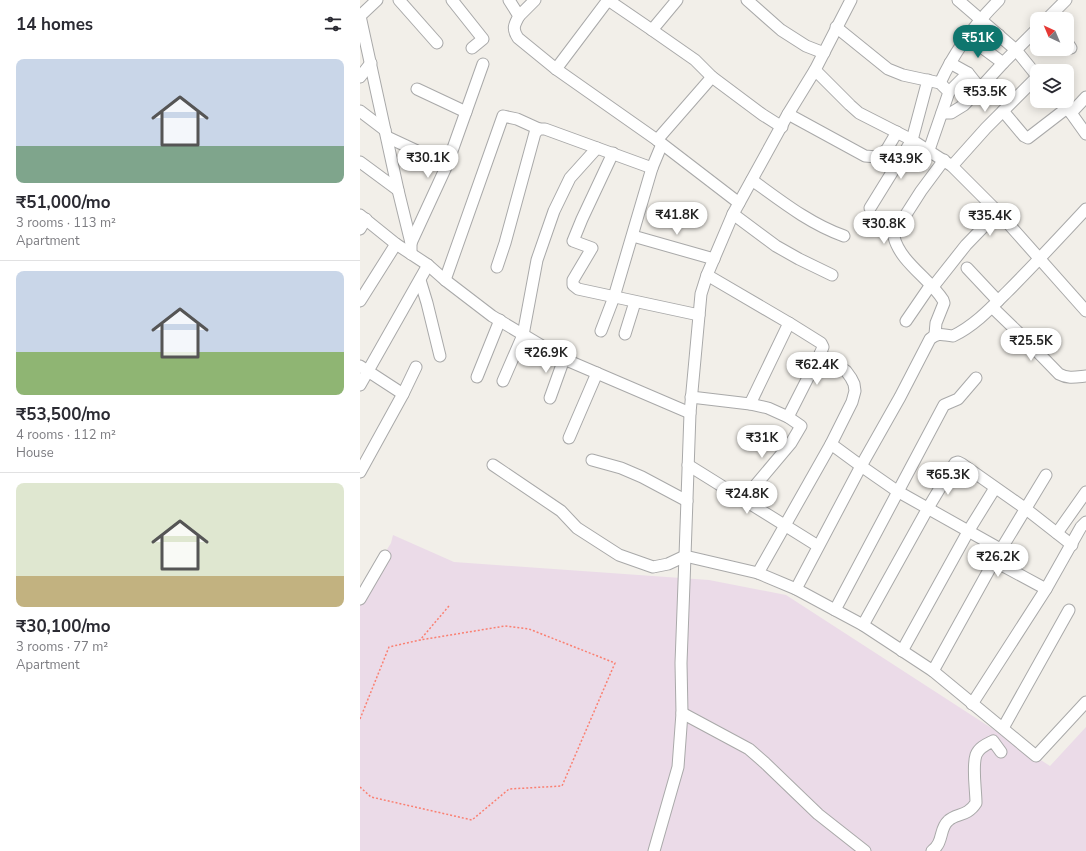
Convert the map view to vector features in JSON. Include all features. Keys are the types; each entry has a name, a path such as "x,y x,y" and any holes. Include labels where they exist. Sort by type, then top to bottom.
{"street":[{"path":"377,0 360,16 411,248 428,266 492,316 564,359 690,413"},
{"path":"399,0 437,42"},
{"path":"452,0 483,39 472,48"},
{"path":"510,0 519,16"},
{"path":"535,0 519,16 514,24 514,31 518,38 556,69 659,142 739,204"},
{"path":"556,69 608,0 624,4 652,30 695,60 712,77 782,127"},
{"path":"652,30 677,0"},
{"path":"747,0 781,30 806,46 824,53"},
{"path":"654,851 678,767 682,713 680,663 686,556 690,413 701,294 714,258 733,214 788,114 815,70 851,0"},
{"path":"958,0 981,18 1016,50 1030,67"},
{"path":"940,83 950,63 981,18 999,0"},
{"path":"1054,12 1066,0"},
{"path":"836,27 888,69 903,75 940,83 948,92"},
{"path":"986,50 999,35"},
{"path":"942,113 951,113 964,104 1030,36"},
{"path":"968,37 1003,63"},
{"path":"360,77 371,63"},
{"path":"950,63 968,73 980,88"},
{"path":"411,248 447,165 483,64"},
{"path":"815,70 859,113 912,140 948,163 998,212 1086,311"},
{"path":"928,150 948,92 968,73"},
{"path":"601,331 614,297 633,236 659,142 712,77"},
{"path":"870,208 912,140 928,80"},
{"path":"796,589 861,466 900,397 925,346 935,334 936,323 944,303 908,262 897,246 894,237 896,230 921,191 1030,83"},
{"path":"417,89 466,112"},
{"path":"1074,103 1086,96"},
{"path":"1003,111 1024,136 1028,138 1066,108 1086,134"},
{"path":"360,111 386,134 447,165"},
{"path":"788,114 865,156 877,156 886,148 897,132"},
{"path":"445,280 503,116 517,119 652,168"},
{"path":"497,267 535,133 539,128"},
{"path":"503,381 523,334 537,260 554,211 570,178 598,148"},
{"path":"613,153 573,241 592,248 573,280 573,285 578,289 699,315"},
{"path":"360,162 398,190"},
{"path":"752,180 784,204 819,226 844,236"},
{"path":"935,334 953,336 966,329 995,304 1040,259 1086,209"},
{"path":"906,321 931,287 966,245 998,212"},
{"path":"733,214 776,246 832,275"},
{"path":"362,221 396,244 411,248"},
{"path":"633,236 714,258"},
{"path":"360,301 396,244"},
{"path":"360,385 364,369 428,266"},
{"path":"967,268 1022,336 1059,374 1071,378 1086,376"},
{"path":"707,276 789,323 821,344 823,347 788,417"},
{"path":"420,280 440,356"},
{"path":"625,334 635,302"},
{"path":"477,377 500,320"},
{"path":"750,404 789,323"},
{"path":"758,573 831,444 852,402 855,391 851,378 846,371 820,354"},
{"path":"550,398 564,359"},
{"path":"360,472 403,394 416,366"},
{"path":"364,369 403,394"},
{"path":"569,438 597,373"},
{"path":"835,610 897,490 944,405 958,399 976,378"},
{"path":"691,397 750,404 768,408 788,417 801,426 791,443 744,500"},
{"path":"831,444 897,490 1002,550"},
{"path":"592,460 621,468 642,477 687,501"},
{"path":"863,625 952,466 958,462 1026,509 1072,544"},
{"path":"493,465 562,511 577,528 619,555 653,567 668,564 686,556 758,573 796,589 863,625 933,671 1036,756 1086,702"},
{"path":"688,465 818,546"},
{"path":"933,671 994,561 1046,475"},
{"path":"902,651 969,530 995,488"},
{"path":"1057,533 1086,492"},
{"path":"972,704 1046,589 1081,527 1086,522"},
{"path":"360,599 385,556"},
{"path":"994,561 1046,589"},
{"path":"1003,728 1069,610"},
{"path":"682,713 749,749 818,814 865,851"},
{"path":"932,851 937,848 943,835 944,826 949,820 967,813 976,803 976,754 983,746 993,741 1002,752"}],"path":[{"path":"420,640 449,606"},
{"path":"360,719 389,647 420,640 505,626 529,629 615,663 562,786 509,789 472,820 371,797 360,787"}],"shaded area":[{"path":"393,535 454,562 709,580 786,595 1050,766 1086,727 1086,851 360,851 360,593 391,543"}]}
